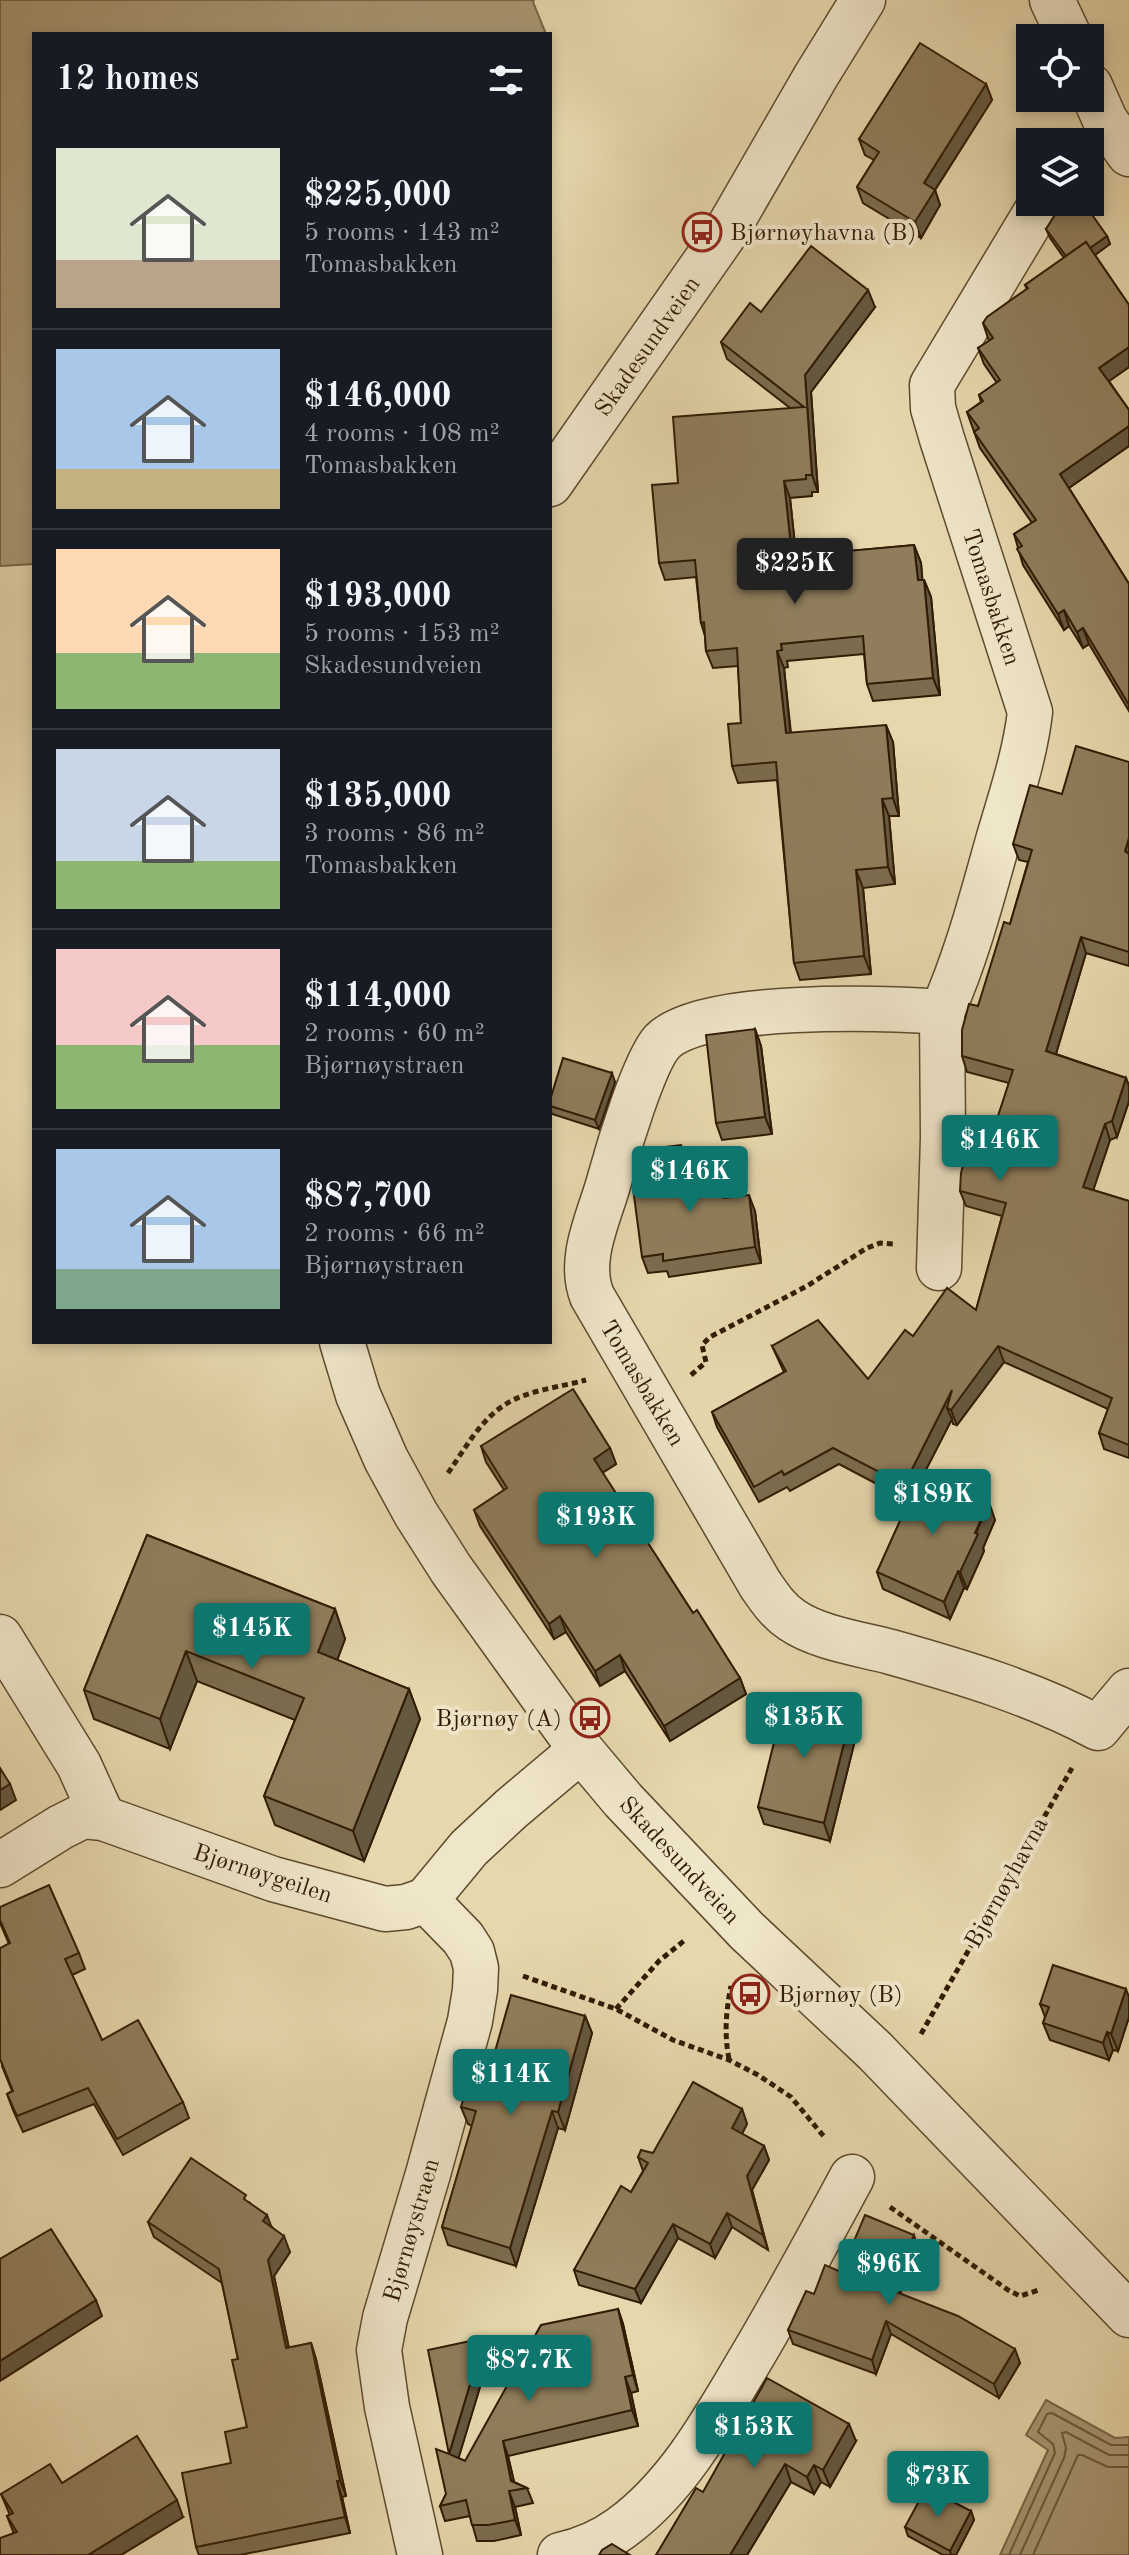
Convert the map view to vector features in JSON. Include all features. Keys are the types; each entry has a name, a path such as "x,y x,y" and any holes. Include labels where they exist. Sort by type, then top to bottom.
{"street":[{"name":"Skadesundveien","path":"552,481 726,232 863,0"},
{"path":"1052,0 1063,24"},
{"name":"Tomasbakken","path":"939,1268 943,1138 942,1012 963,965 1021,758 1030,712 942,439 933,408 932,385 1034,216"},
{"name":"Tomasbakken","path":"942,1012 889,1008 723,1016 686,1027 662,1041 650,1059 614,1165 585,1269 592,1296 760,1584 792,1621 847,1641 1022,1693 1067,1711 1098,1728"},
{"name":"Skadesundveien","path":"343,1344 358,1395 374,1433 416,1514 451,1569 581,1750 623,1800 747,1931 875,2051 1124,2309"},
{"path":"0,1637 79,1765 103,1818"},
{"path":"1098,1728 1129,1691"},
{"path":"472,1952 463,1938 426,1900 469,1848 581,1750"},
{"path":"0,1865 83,1816 103,1818"},
{"name":"Bjørnøygeilen","path":"103,1818 273,1879 385,1909 406,1907 426,1900"},
{"name":"Bjørnøystraen","path":"420,2555 387,2407 379,2350 385,2318 470,2021 476,1968 472,1952"},
{"path":"560,2555 597,2544 623,2527 680,2468 751,2359 852,2177"}],"path":[{"path":"416,1514 440,1485 473,1435 504,1405 517,1398 643,1384 701,1369 706,1362 702,1345 710,1337 880,1243 896,1244 914,1260 917,1268 939,1268"},
{"name":"Bjørnøyhavna","path":"918,2038 1051,1802 1098,1728"},
{"path":"616,2009 659,1961 685,1940"},
{"path":"472,1952 513,1969 525,1978 616,2009 673,2040 729,2060 791,2097 814,2123 852,2177 906,2219 1020,2296 1046,2286"},
{"path":"729,2060 726,2010 731,1986"}],"water":[{"path":"0,0 534,0 545,32 32,32 32,564 0,566"},
{"path":"1046,2400 1115,2438 1129,2437 1129,2555 1000,2555 1048,2450 1026,2435"}],"building":[{"path":"920,43 986,84 924,183 935,190 915,222 857,187 879,152 859,139"},
{"path":"1054,216 1093,216 1107,236 1090,248 1086,242 1066,256 1046,229"},
{"path":"1086,242 1129,305 1129,347 1099,368 1129,410 1129,426 1060,474 1129,584 1129,705 1083,628 1077,632 1064,610 1058,614 1017,549 1022,546 1014,534 1036,520 974,432 979,428 967,412 983,401 979,395 1000,380 978,348 993,338 983,323 987,317 1028,288 1025,285"},
{"path":"811,246 868,290 805,375 812,475 806,475 806,479 784,481 792,556 914,545 918,580 924,580 933,678 867,684 863,636 781,644 782,650 777,651 786,733 886,725 893,798 882,799 888,867 856,870 864,956 794,963 776,762 732,766 728,724 741,723 737,648 706,651 695,560 659,563 652,485 678,483 673,417 804,407 721,342 750,303 761,312"},
{"path":"1076,746 1129,762 1129,838 1125,851 1129,854 1129,952 1081,937 1046,1051 1126,1078 1112,1121 1105,1124 1083,1187 1129,1201 1129,1445 1099,1433 1112,1398 998,1346 951,1410 947,1408 952,1390 904,1485 833,1448 784,1475 782,1471 754,1487 712,1412 786,1371 772,1346 818,1320 868,1379 905,1330 913,1336 947,1288 976,1310 1006,1203 960,1191 961,1173 969,1142 988,1147 1013,1070 962,1056 962,1030 969,1004 978,1006 1004,922 1010,924 1032,850 1013,844 1030,785 1062,794"},
{"path":"755,1029 765,1117 716,1123 706,1035"},
{"path":"563,1058 612,1073 595,1120 552,1107 552,1094"},
{"path":"681,1145 688,1181 721,1177 724,1198 749,1195 755,1247 663,1261 663,1254 642,1257 633,1188 659,1185 657,1148"},
{"path":"573,1389 610,1448 594,1459 693,1613 697,1610 740,1678 664,1726 620,1655 595,1671 560,1616 549,1624 474,1510 507,1488 481,1446"},
{"path":"922,1472 989,1502 975,1533 978,1534 944,1602 877,1572"},
{"path":"147,1535 335,1609 318,1652 409,1689 353,1831 264,1796 304,1698 186,1651 160,1719 84,1690"},
{"path":"786,1694 822,1703 820,1712 850,1719 824,1823 758,1807"},
{"path":"0,1768 10,1784 0,1790"},
{"path":"49,1885 79,1953 65,1959 102,2040 138,2020 183,2102 117,2139 88,2088 17,2116 7,2094 13,2091 0,2059 0,1948 10,1943 0,1920 0,1907"},
{"path":"1053,1965 1126,1989 1111,2034 1107,2032 1103,2043 1043,2023 1049,2007 1040,2004"},
{"path":"511,1995 585,2016 558,2112 552,2111 510,2248 442,2227 476,2111 461,2107 477,2050 494,2055"},
{"path":"693,2082 742,2109 732,2128 764,2146 747,2176 763,2235 727,2213 710,2244 673,2224 635,2289 574,2270 621,2186 631,2192 648,2163 638,2157 641,2150 653,2153"},
{"path":"191,2158 246,2195 244,2199 267,2215 263,2221 284,2236 268,2260 286,2348 311,2343 345,2517 196,2547 182,2473 231,2463 225,2432 247,2427 232,2360 238,2359 219,2269 148,2222"},
{"path":"865,2215 914,2235 891,2290 958,2316 1015,2349 994,2384 886,2321 872,2360 788,2330 806,2291 814,2294 825,2265 841,2272"},
{"path":"51,2229 96,2300 0,2361 0,2259"},
{"path":"618,2309 633,2375 625,2377 632,2410 503,2441 511,2481 527,2488 509,2491 515,2520 472,2525 466,2500 440,2506 446,2494 436,2449 465,2461 541,2325"},
{"path":"484,2338 449,2454 428,2350"},
{"path":"767,2378 849,2424 823,2470 814,2465 807,2477 785,2464 730,2555 656,2555 696,2488 703,2492"},
{"path":"137,2436 177,2500 88,2555 0,2555 0,2538 17,2532 7,2516 13,2513 1,2494 50,2464 62,2483"},
{"path":"926,2488 971,2511 950,2551 905,2527"},
{"path":"612,2544 630,2555 599,2555"}],"place":[{"name":"Bjørnøyhavna (B)","path":"702,232"},
{"name":"Bjørnøy (A)","path":"590,1718"},
{"name":"Bjørnøy (B)","path":"750,1994"}]}
